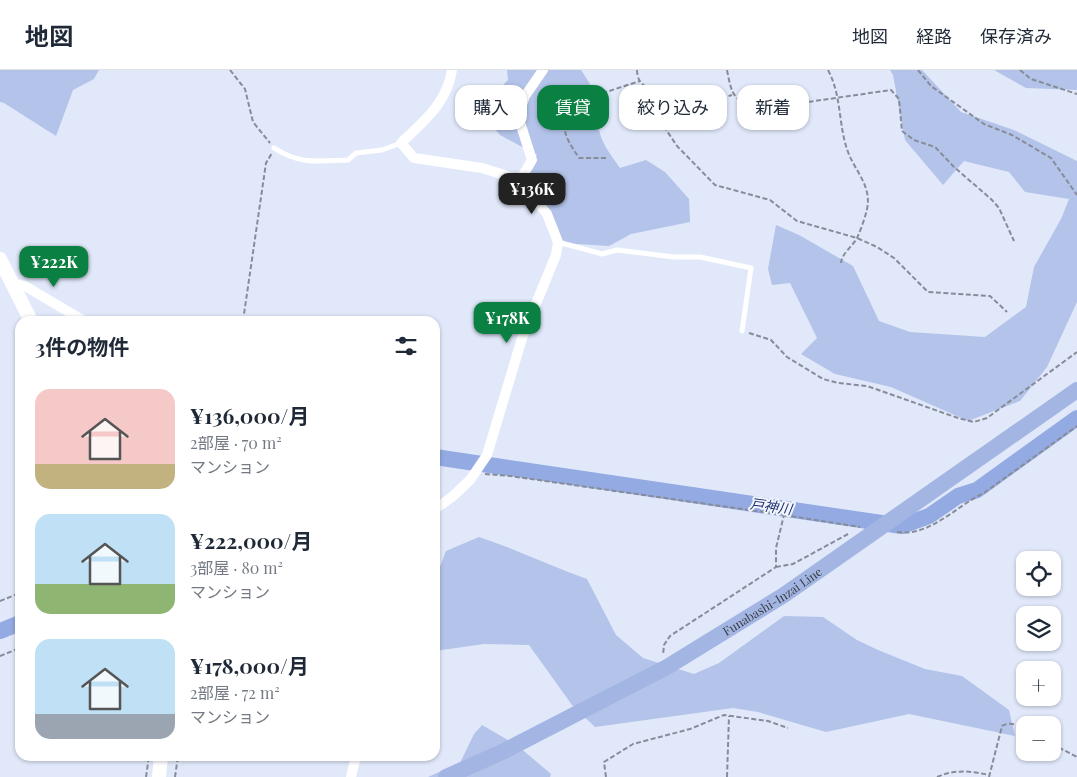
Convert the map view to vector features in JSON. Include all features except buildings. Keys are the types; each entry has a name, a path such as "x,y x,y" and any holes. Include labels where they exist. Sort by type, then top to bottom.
{"main road":[{"name":"Funabashi-Inzai Line","path":"446,777 561,723 667,667 784,595 1077,390"}],"street":[{"path":"440,505 457,492 476,472 487,455 523,335 556,255 558,242 547,214 520,180 482,168 414,158 401,143 436,108 450,86 452,70"},
{"path":"520,180 532,160 518,116 525,96 542,70"},
{"path":"0,259 28,316"},
{"path":"12,283 25,286 76,316"},
{"path":"159,777 161,761"},
{"path":"352,777 355,761"}],"lane":[{"path":"274,148 288,157 300,161 348,160 356,153 382,150 401,143"},
{"path":"558,242 602,254 617,250 674,257 700,257 750,268 742,332"}],"path":[{"path":"230,70 245,89 253,122 274,148 266,163 244,316"},
{"path":"637,70 640,81 645,85"},
{"path":"727,70 732,94 742,104 758,109 891,90 899,99 902,131 914,140 936,147 954,167 991,199 999,208 1014,241"},
{"path":"828,70 837,89 848,152 859,170 868,193 868,207 857,238 842,257 841,263"},
{"path":"918,70 930,86 984,124 1012,135 1051,158 1077,195"},
{"path":"1020,70 1031,79 1077,94"},
{"path":"606,158 579,158 567,138 563,123 569,104 640,81"},
{"path":"727,96 732,94"},
{"path":"666,130 677,146 715,185 770,200 797,222 857,238 877,247 894,258 928,292 990,296 1007,312"},
{"path":"742,332 771,340 787,357 823,379 838,383 867,386 974,422 987,418 1077,352"},
{"path":"476,472 784,515 776,548 776,568"},
{"path":"667,667 663,657 664,645 670,636 776,568 793,564 860,526"},
{"path":"0,601 15,595"},
{"path":"0,656 15,650"},
{"path":"606,777 604,762 633,744 690,729 724,715 775,723 788,728"},
{"path":"726,777 729,716"},
{"path":"937,777 951,772 968,771 989,776 1002,726 1007,723 1016,725"},
{"path":"1061,749 1077,757"},
{"path":"146,777 148,761"},
{"path":"176,777 178,761"}],"shaded area":[{"path":"0,70 99,70 94,79 73,90 56,136 0,102"},
{"path":"507,70 581,70 591,85 537,85 537,130 599,130 604,144 620,168 646,160 665,172 689,199 690,222 631,234 609,246 562,243 547,207 526,176 537,155 500,135 496,130 527,130 527,85 503,85 508,80"},
{"path":"890,70 922,70 961,112 1014,130 1077,161 1077,302 1047,367 1020,401 968,421 891,387 835,374 801,354 817,338 790,283 772,285 768,269 776,225 799,235 853,266 879,321 910,332 985,337 1026,307 1034,267 1061,219 1069,199 1025,192 1009,172 964,161 943,185 905,140 893,75"},
{"path":"994,70 1077,70 1077,90 1026,88"},
{"path":"479,537 587,579 616,635 643,658 694,674 719,663 784,616 823,617 857,640 878,650 925,669 962,676 1009,710 1015,736 909,714 826,732 758,712 733,708 595,727 572,705 529,645 484,644 440,650 440,567 446,551"},
{"path":"482,725 518,746 551,774 550,777 428,777 460,763 474,734"}],"waterway":[{"name":"戸神川","path":"440,458 902,526 929,516 958,496 977,490 1077,418"},
{"name":"戸神川","path":"0,631 15,625"}]}
